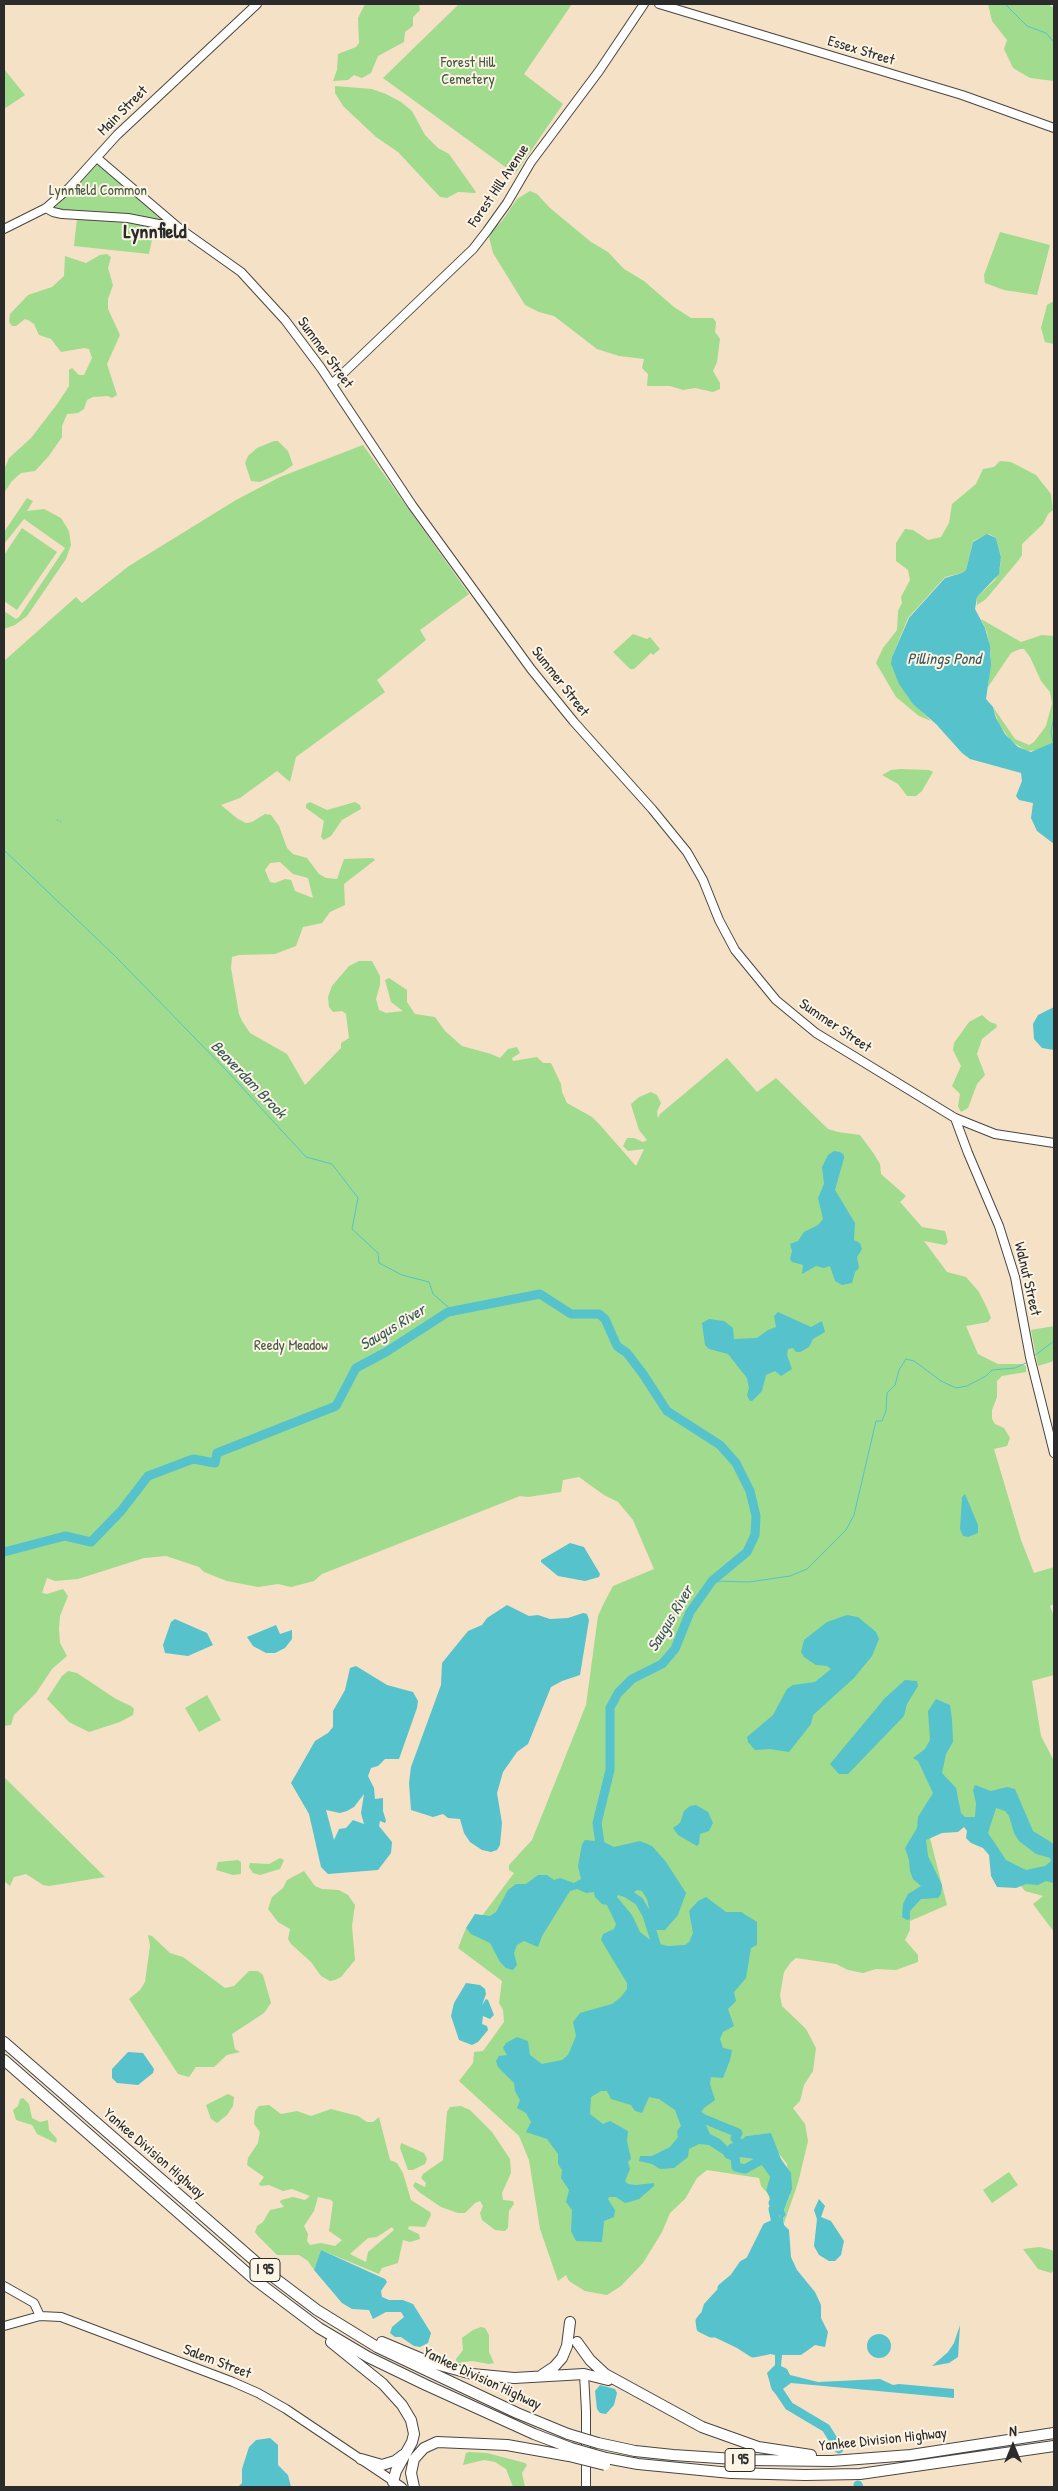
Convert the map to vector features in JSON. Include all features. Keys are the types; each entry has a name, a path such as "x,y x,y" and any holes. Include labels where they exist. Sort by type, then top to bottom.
{"highway":[{"name":"Yankee Division Highway","path":"4,2042 272,2276 317,2310 377,2347 568,2434 598,2443 653,2453 740,2460 810,2462 884,2458 1054,2433"},
{"name":"Yankee Division Highway","path":"4,2060 288,2306 368,2357 570,2452 606,2461 731,2473 860,2474 1054,2446"},
{"path":"288,2306 371,2373 395,2396 412,2423 414,2436 411,2476 414,2487"},
{"path":"317,2310 388,2345 452,2370 486,2376 532,2377 584,2374 619,2383"},
{"path":"532,2377 548,2372 560,2362 567,2346 570,2322"},
{"path":"577,2342 596,2367 619,2383 709,2430 758,2447 796,2455 884,2458"},
{"path":"361,2459 373,2464 386,2464 427,2446 451,2441 570,2452"},
{"path":"398,2484 396,2471 412,2454"}],"main road":[{"name":"Main Street","path":"4,229 46,208 70,188 154,98 257,4"},
{"name":"Forest Hill Avenue","path":"332,384 466,255 487,231 507,204 531,162 599,70 644,4"},
{"name":"Essex Street","path":"659,4 962,95 1054,128"},
{"name":"Summer Street","path":"97,158 179,228 223,258 252,281 293,330 332,384 412,505 531,669 574,722 656,814 686,852 703,880 731,944 757,979 784,1008 811,1029 955,1118 995,1134 1054,1144"},
{"path":"46,208 62,214 128,218 179,228"},
{"name":"Walnut Street","path":"955,1118 968,1154 999,1226 1015,1277 1030,1357 1054,1453"},
{"path":"4,2286 34,2303 40,2316"},
{"name":"Salem Street","path":"4,2326 40,2316 68,2319 250,2389 286,2409 398,2484"},
{"path":"584,2374 586,2487"}],"green space":[{"path":"365,4 419,4 420,10 413,17 413,26 405,32 404,42 378,56 371,73 362,78 354,75 348,80 333,81 337,70 338,54 356,47 359,43 358,18"},
{"name":"Forest Hill Cemetery","path":"459,4 572,4 524,74 563,104 515,174 383,78"},
{"path":"988,4 1048,4 1054,8 1054,81 1030,78 1013,68 1004,49 1007,40 992,21"},
{"path":"4,69 25,95 4,109"},
{"path":"335,86 372,89 401,102 412,111 425,135 438,148 449,154 476,192 458,192 447,198 440,197 398,152 376,137 343,106 335,93"},
{"name":"Lynnfield Common","path":"97,164 166,221 131,215 60,211 54,208"},
{"path":"530,191 537,194 550,208 591,242 608,252 624,269 644,281 674,307 691,318 713,318 716,322 715,332 720,339 717,362 713,371 720,383 720,389 713,392 695,388 683,390 670,386 647,386 648,374 642,368 644,359 619,356 597,349 554,316 539,312 525,305 493,253 489,237 491,231 502,221 517,199"},
{"path":"77,218 155,226 149,254 74,246"},
{"path":"1000,232 1050,245 1037,295 1004,290 985,283 984,275"},
{"path":"107,254 111,257 108,268 113,285 108,299 108,309 120,335 107,364 117,395 112,398 108,396 93,397 87,400 84,409 78,413 67,414 62,426 62,437 48,457 35,471 21,473 12,481 4,493 4,470 9,458 31,438 58,403 69,386 69,370 72,368 79,375 84,375 92,358 89,349 84,348 61,352 51,339 39,335 34,324 28,320 25,319 16,326 12,326 9,322 10,314 28,295 52,287 64,276 65,256 86,263 100,255"},
{"path":"1054,301 1054,344 1045,342 1041,328 1047,305"},
{"path":"278,441 288,451 293,465 283,472 260,482 251,481 245,463 248,456 257,448"},
{"name":"Reedy Meadow","path":"363,445 469,594 420,630 426,640 377,680 385,692 296,757 290,782 277,771 240,798 221,805 246,823 252,822 265,814 271,815 279,826 287,848 293,854 307,858 319,874 326,878 337,879 344,859 373,858 375,860 344,884 345,905 330,912 322,923 303,927 296,946 275,954 239,955 232,957 231,968 239,1014 250,1033 287,1054 305,1085 341,1048 341,1043 349,1038 346,1014 342,1011 333,1012 329,1007 328,997 332,986 349,966 359,961 372,961 380,976 380,985 376,999 379,1010 386,1013 403,1011 391,1002 385,980 389,978 407,990 407,1002 415,1014 435,1017 445,1031 462,1046 500,1058 508,1049 517,1047 520,1053 512,1058 513,1061 537,1057 543,1063 551,1063 567,1103 592,1117 636,1166 644,1149 628,1151 623,1146 627,1138 634,1138 643,1142 647,1140 639,1130 631,1104 639,1097 651,1092 657,1095 661,1103 657,1112 658,1118 660,1114 727,1058 757,1092 776,1078 828,1129 860,1135 880,1164 881,1174 906,1196 900,1202 922,1227 945,1231 948,1242 945,1245 924,1241 947,1272 966,1277 979,1292 987,1308 991,1318 988,1322 966,1326 978,1354 998,1364 1021,1364 1026,1366 1026,1372 1002,1376 997,1381 997,1397 992,1410 992,1419 995,1424 1004,1428 1010,1438 1007,1446 994,1449 1021,1540 1034,1573 1054,1567 1054,1604 1050,1606 1054,1616 1054,1675 1032,1681 1041,1736 1054,1761 1054,1932 1033,1904 1043,1896 1025,1891 973,1829 956,1823 930,1838 947,1905 910,1921 910,1930 905,1940 918,1955 918,1962 896,1970 876,1969 863,1973 848,1970 836,1964 796,1958 784,1972 780,1995 782,2006 806,2029 816,2048 813,2071 804,2085 800,2101 793,2108 805,2124 808,2141 798,2183 784,2223 783,2218 786,2215 784,2210 790,2195 787,2164 764,2134 746,2136 730,2149 715,2148 724,2155 761,2160 769,2169 774,2176 777,2198 775,2213 780,2216 777,2224 776,2216 772,2215 769,2195 761,2186 759,2178 707,2170 697,2178 685,2199 670,2213 662,2232 643,2263 621,2286 607,2295 585,2291 569,2281 566,2275 558,2281 540,2229 529,2160 519,2136 459,2081 473,2063 474,2052 483,2051 504,2022 503,2010 499,2003 502,1981 458,1948 466,1928 470,1932 514,1873 509,1870 509,1865 532,1840 586,1705 598,1616 604,1603 613,1586 654,1569 633,1520 618,1502 604,1495 579,1477 563,1480 561,1492 528,1497 520,1496 322,1574 314,1581 291,1587 278,1584 258,1587 227,1581 204,1572 199,1567 166,1556 144,1558 78,1579 55,1581 47,1578 42,1593 47,1594 63,1589 68,1596 60,1616 59,1629 60,1643 67,1656 52,1669 36,1693 14,1715 11,1725 4,1726 4,661 76,597 82,603 129,566 236,500 280,477","holes":["280,862 293,874 308,878 313,898 295,891 291,880 285,879 275,883 270,882 265,870 270,863"]},
{"path":"1000,461 1011,462 1036,475 1051,494 1053,510 1048,514 1043,524 1022,544 1022,555 986,599 977,605 977,597 995,580 1000,568 1001,556 996,538 989,534 973,541 966,570 962,573 945,577 908,618 892,657 892,667 908,697 931,721 919,716 896,697 876,663 883,648 897,630 898,611 902,603 901,597 910,580 908,570 896,561 896,543 905,529 913,530 928,540 941,537 949,523 952,504 976,484 983,469 994,467"},
{"path":"27,498 33,501 27,511 44,509 61,518 69,531 71,545 66,559 27,616 15,625 4,629 4,611 16,619 19,617 65,548 24,519 4,544 4,532"},
{"path":"22,528 57,552 17,610 4,601 4,555"},
{"path":"981,619 1021,642 1042,635 1054,636 1054,742 1039,750 1027,751 1011,741 999,724 993,707 1015,739 1029,745 1034,742 1046,726 1052,703 1050,692 1041,681 1030,657 1024,649 1011,653 988,687 991,655 987,632"},
{"path":"633,634 647,639 650,637 660,649 653,655 651,653 634,669 630,669 613,652"},
{"path":"891,770 929,770 933,772 922,791 916,796 907,796 898,784 882,775"},
{"path":"310,802 327,810 355,802 360,805 361,809 342,820 331,836 324,840 321,837 324,821 306,808 306,804"},
{"path":"982,1015 990,1022 996,1024 997,1027 982,1039 977,1054 985,1075 977,1084 968,1108 961,1112 958,1106 960,1094 952,1086 961,1066 953,1050 954,1043 969,1022"},
{"path":"1054,1326 1054,1361 1038,1366 1031,1330"},
{"path":"68,1671 77,1673 116,1699 131,1706 134,1709 133,1715 120,1722 89,1732 69,1722 47,1699 62,1676"},
{"path":"207,1695 221,1720 199,1732 185,1708"},
{"path":"4,1777 105,1877 49,1886 43,1885 26,1874 14,1877 10,1886 4,1881"},
{"path":"280,1858 284,1860 280,1869 260,1875 253,1873 249,1867 250,1863 269,1864"},
{"path":"238,1860 241,1862 241,1874 233,1875 216,1870 218,1862"},
{"path":"304,1871 315,1886 322,1889 339,1890 348,1895 355,1905 352,1926 355,1960 341,1977 335,1980 330,1981 321,1976 311,1962 291,1944 288,1939 290,1929 278,1922 268,1909 272,1897 283,1888 287,1880"},
{"path":"148,1935 152,1936 170,1953 183,1957 225,1988 234,1986 249,1971 258,1971 263,1975 271,2003 264,2013 232,2034 235,2049 240,2052 227,2055 214,2067 196,2067 189,2077 178,2074 129,1999 140,1990 145,1982 150,1946"},
{"path":"228,2094 234,2097 233,2106 227,2115 217,2123 211,2119 206,2105"},
{"path":"23,2098 29,2104 32,2118 40,2122 48,2120 49,2130 57,2139 56,2143 37,2134 32,2125 16,2120 13,2110 18,2106 20,2099"},
{"path":"269,2105 281,2114 297,2111 311,2116 331,2109 358,2116 367,2122 373,2122 379,2117 390,2160 397,2163 403,2173 411,2200 430,2212 431,2215 425,2227 409,2226 408,2229 419,2234 420,2239 410,2242 403,2240 398,2263 382,2268 379,2274 321,2250 314,2270 308,2261 299,2255 277,2255 258,2236 255,2232 257,2226 263,2222 270,2210 284,2207 280,2202 281,2200 293,2197 305,2200 310,2196 292,2189 283,2191 269,2185 261,2186 259,2184 264,2177 247,2165 248,2158 258,2143 260,2132 254,2124 255,2111 259,2106","holes":["318,2197 333,2202 329,2231 342,2240 335,2246 321,2243 310,2245 307,2241 308,2234 304,2226 314,2211","392,2227 394,2230 368,2252 366,2262 350,2254 368,2238 377,2237"]},
{"path":"461,2106 470,2110 492,2132 510,2159 511,2173 502,2193 503,2200 513,2201 514,2204 509,2211 508,2228 505,2231 495,2230 482,2220 480,2213 483,2206 480,2201 475,2203 465,2213 458,2213 441,2207 413,2186 415,2182 425,2187 426,2183 421,2178 423,2174 443,2160 447,2112 450,2107"},
{"path":"401,2143 424,2153 427,2159 425,2164 413,2170 408,2170 400,2148"},
{"path":"1009,2172 1018,2185 992,2203 983,2190"},
{"path":"1040,2247 1052,2250 1054,2253 1054,2270 1051,2273 1038,2269 1023,2249"},
{"path":"481,2327 485,2328 489,2335 489,2352 494,2363 472,2361 457,2363 456,2359 463,2350 462,2338"},
{"path":"466,2453 487,2453 525,2463 527,2465 522,2473 525,2487 513,2487 506,2469 495,2462 484,2460 463,2465"}],"water":[{"name":"Pillings Pond","path":"987,534 996,538 1001,557 999,574 977,597 975,609 985,628 990,646 991,665 986,699 993,707 996,718 1005,734 1018,747 1031,752 1054,742 1054,844 1037,831 1031,818 1033,803 1019,800 1016,796 1022,781 1021,773 970,759 962,753 936,724 913,704 899,684 891,664 892,657 909,618 945,578 966,570 973,542"},
{"path":"1054,1007 1054,1050 1042,1048 1034,1039 1033,1024 1038,1015"},
{"path":"834,1151 844,1155 835,1190 855,1223 854,1240 860,1243 862,1249 857,1257 859,1268 855,1272 852,1283 842,1285 835,1281 830,1266 824,1268 816,1266 802,1274 803,1265 792,1262 790,1259 792,1251 790,1244 798,1241 804,1232 818,1225 823,1219 818,1198 824,1184 822,1167 828,1155"},
{"path":"778,1312 811,1327 822,1321 825,1332 813,1339 809,1347 800,1352 796,1352 793,1348 788,1349 787,1355 792,1369 781,1376 775,1371 766,1375 762,1391 750,1401 747,1395 749,1388 747,1378 728,1354 709,1349 705,1345 702,1323 709,1319 724,1321 733,1328 734,1339 757,1338 776,1327 774,1316"},
{"path":"965,1494 978,1525 978,1533 968,1537 963,1536 960,1529 962,1497"},
{"path":"570,1543 584,1547 600,1574 599,1577 585,1581 558,1576 541,1562 541,1560"},
{"path":"507,1605 529,1616 538,1615 550,1619 568,1618 583,1613 587,1614 589,1620 580,1675 551,1687 528,1744 517,1752 503,1772 497,1793 502,1823 500,1845 497,1850 491,1852 482,1850 470,1842 464,1833 460,1819 448,1818 443,1814 433,1817 411,1810 409,1783 411,1767 441,1685 442,1663 468,1631 482,1625 487,1618"},
{"path":"847,1615 858,1617 876,1632 879,1639 872,1656 854,1678 813,1715 811,1724 789,1752 770,1749 755,1750 748,1742 747,1737 773,1715 787,1689 793,1685 815,1682 831,1669 827,1666 816,1665 804,1657 801,1652 804,1640 827,1622"},
{"path":"175,1619 207,1633 213,1645 188,1656 165,1653 163,1645 171,1622"},
{"path":"276,1625 280,1634 292,1630 292,1639 285,1648 275,1653 266,1653 253,1646 247,1637"},
{"path":"356,1666 387,1685 413,1692 418,1701 399,1759 385,1759 378,1766 371,1768 368,1776 374,1788 375,1799 383,1798 383,1811 386,1821 385,1823 380,1821 379,1826 392,1842 391,1853 378,1870 328,1874 321,1867 309,1814 291,1783 315,1741 328,1733 333,1727 333,1711 345,1690 350,1668","holes":["364,1794 361,1813 364,1824 353,1820 346,1828 339,1829 334,1840 326,1810 340,1813 347,1811 354,1807"]},
{"path":"905,1680 917,1681 918,1686 907,1704 904,1716 848,1774 839,1774 830,1764 885,1698"},
{"path":"936,1699 950,1705 953,1742 946,1754 942,1773 956,1788 961,1813 965,1817 975,1817 976,1803 973,1790 975,1785 991,1791 1007,1787 1015,1789 1033,1831 1054,1844 1054,1883 1046,1881 1038,1885 1026,1884 1016,1888 997,1887 991,1876 989,1855 983,1848 971,1843 966,1838 967,1831 964,1827 958,1832 942,1833 926,1840 928,1856 942,1885 941,1894 938,1898 921,1899 910,1911 910,1919 907,1920 902,1917 903,1904 908,1894 921,1886 913,1879 905,1848 917,1828 918,1817 933,1793 918,1761 913,1758 925,1749 930,1740 928,1711","holes":["996,1808 1005,1811 1009,1816 1014,1833 1019,1841 1036,1854 1050,1858 1051,1861 1045,1866 1026,1870 1006,1860 988,1833"]},
{"path":"696,1805 708,1812 713,1823 709,1831 700,1834 697,1846 678,1835 673,1828 680,1823 684,1811 690,1806"},
{"path":"585,1840 604,1842 614,1847 640,1841 652,1846 666,1862 686,1893 678,1915 665,1930 655,1930 647,1923 650,1913 647,1899 642,1891 637,1890 628,1898 618,1895 617,1897 632,1915 640,1932 654,1943 668,1946 685,1945 689,1942 693,1933 689,1911 698,1901 706,1897 726,1912 741,1912 757,1922 757,1945 751,1948 746,1978 734,1992 736,2001 728,2009 734,2026 723,2032 720,2039 723,2048 732,2050 730,2060 723,2078 711,2077 710,2084 715,2100 704,2108 698,2117 705,2123 710,2134 720,2139 730,2149 746,2136 771,2133 781,2159 791,2173 792,2189 784,2210 786,2215 783,2218 784,2225 789,2230 791,2257 797,2270 815,2292 821,2305 821,2318 828,2332 825,2347 815,2345 801,2355 782,2355 781,2366 787,2369 790,2375 818,2382 880,2379 893,2385 954,2389 954,2398 791,2383 776,2394 772,2390 767,2373 775,2365 775,2355 743,2348 701,2328 699,2320 704,2304 726,2280 731,2281 736,2277 756,2253 770,2225 777,2224 780,2216 774,2211 777,2198 774,2176 761,2160 724,2155 709,2145 699,2144 689,2149 688,2157 674,2168 660,2169 652,2164 639,2161 640,2156 652,2156 670,2147 678,2137 677,2131 681,2126 675,2110 659,2099 649,2097 642,2113 635,2111 631,2105 611,2099 607,2091 601,2091 591,2097 590,2114 603,2124 610,2121 628,2131 627,2141 631,2159 628,2162 630,2169 625,2181 628,2184 636,2185 654,2183 654,2186 639,2199 625,2203 616,2197 609,2197 608,2199 615,2210 614,2217 604,2221 602,2242 576,2241 571,2231 572,2210 566,2202 569,2190 561,2178 562,2170 558,2164 558,2154 547,2139 526,2132 531,2122 526,2113 517,2108 520,2100 515,2091 514,2083 498,2067 496,2061 499,2056 507,2055 503,2048 506,2043 517,2037 528,2041 530,2055 542,2064 562,2060 568,2055 576,2036 573,2022 580,2013 612,2004 621,1997 627,1989 627,1983 601,1940 603,1934 614,1929 616,1924 607,1905 602,1904 595,1897 594,1892 586,1893 577,1889 570,1891 542,1936 538,1947 524,1941 517,1945 514,1953 517,1965 513,1970 506,1968 500,1962 490,1943 471,1934 466,1928 475,1914 490,1916 496,1912 508,1890 516,1884 526,1884 538,1875 547,1875 554,1880 560,1878 574,1883 581,1879 578,1866 582,1844"},
{"path":"466,1983 480,1985 485,1989 486,1994 482,2005 486,1999 488,2000 494,2015 490,2019 483,2016 482,2024 487,2026 488,2030 478,2042 472,2045 459,2040 451,2016 454,2003"},
{"path":"128,2052 143,2053 154,2069 153,2073 138,2085 117,2083 112,2078 112,2069"},
{"path":"819,2199 825,2206 821,2217 831,2221 844,2241 841,2255 835,2261 829,2261 819,2255 814,2246 817,2219 814,2210"},
{"path":"321,2250 385,2279 387,2282 381,2291 382,2297 389,2300 403,2300 413,2304 431,2333 428,2343 420,2347 414,2346 401,2337 395,2337 390,2333 392,2327 404,2317 401,2312 386,2312 373,2319 369,2310 352,2309 342,2303 314,2270"},
{"path":"960,2325 958,2357 949,2363 932,2366 948,2352 954,2343"},
{"path":"879,2334 888,2337 891,2346 888,2355 879,2358 870,2355 867,2346 870,2337"},
{"path":"600,2385 615,2389 617,2393 614,2405 606,2414 600,2413 597,2409 595,2391"},
{"path":"270,2438 278,2445 278,2465 288,2475 291,2487 238,2487 242,2483 242,2469 249,2447 256,2440"}],"waterway":[{"name":"Beaverdam Brook","path":"1005,4 1027,26 1046,33 1054,42"},
{"path":"1053,742 1051,732 1054,716"},
{"name":"Beaverdam Brook","path":"4,850 116,957 227,1071 306,1157 332,1164 358,1198 352,1229 378,1253 379,1263 402,1275 429,1282 433,1294 453,1311"},
{"name":"Saugus River","path":"4,1552 65,1536 91,1542 121,1511 148,1476 193,1459 215,1463 217,1453 336,1406 356,1368 386,1352 448,1312 540,1294 571,1314 599,1314 605,1319 617,1346 627,1353 667,1411 720,1445 736,1463 750,1491 756,1516 755,1535 747,1552 712,1581 690,1612 675,1649 662,1664 632,1679 618,1693 610,1708 610,1770 597,1823 601,1851"},
{"path":"1034,1356 1054,1341"},
{"path":"712,1581 749,1582 790,1576 807,1569 846,1530 854,1515 876,1421 882,1421 886,1411 887,1393 895,1385 899,1370 906,1359 914,1361 941,1381 956,1388 967,1386 986,1376 992,1370 1015,1368 1026,1363"},
{"name":"Saugus River","path":"622,1890 639,1901 647,1915 659,1954"},
{"name":"Saugus River","path":"690,2110 704,2119 738,2133 735,2138 738,2142 736,2147 732,2148 734,2153 728,2154 735,2157 736,2167 745,2169 761,2160 766,2163 775,2176 771,2190 775,2201 773,2203 776,2205 773,2209 776,2223 767,2227 750,2261 743,2265 734,2278 722,2288"},
{"name":"Saugus River","path":"703,2317 700,2321 701,2328 739,2344 753,2353 768,2350"},
{"name":"Saugus River","path":"775,2385 789,2406 826,2428 839,2449"}],"district":[{"name":"Lynnfield","path":"155,233"}]}
